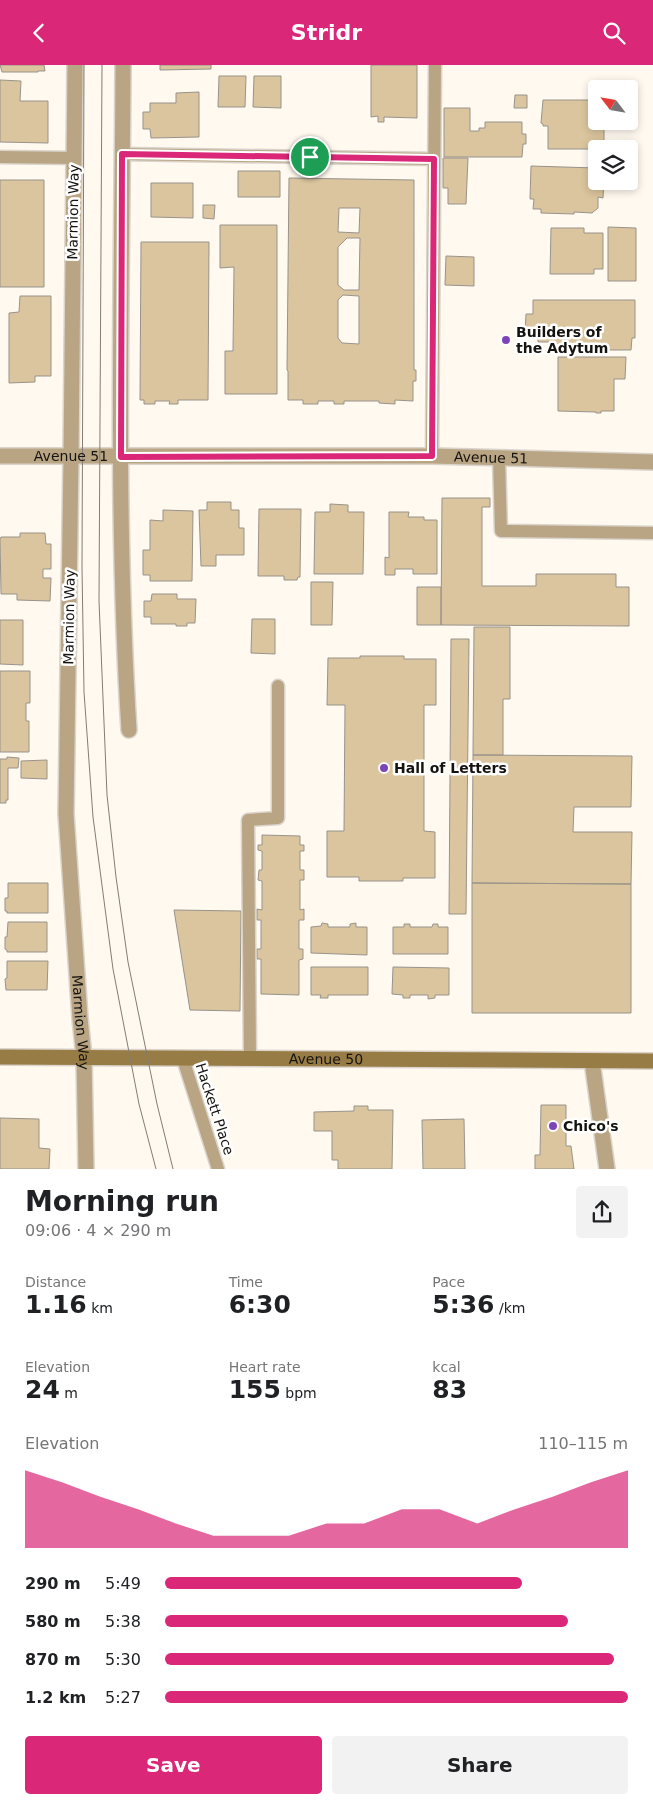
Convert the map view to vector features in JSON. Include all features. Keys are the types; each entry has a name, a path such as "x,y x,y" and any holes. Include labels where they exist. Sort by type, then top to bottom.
{"street":[{"name":"Marmion Way","path":"75,65 72,457 66,814 84,1057 86,1169"},
{"path":"123,65 121,457 124,656 129,730"},
{"name":"Avenue 51","path":"0,457 432,456 653,462"},
{"name":"Avenue 50","path":"0,1057 653,1061"},
{"path":"592,1061 607,1169"}],"lane":[{"path":"432,456 435,65"},
{"path":"122,154 434,159"},
{"path":"0,157 74,158"},
{"path":"499,458 501,531 653,533"},
{"path":"250,1058 248,820 278,819 278,686"},
{"name":"Hackett Place","path":"183,1059 218,1169"}],"building":[{"path":"0,65 44,65 45,71 2,72"},
{"path":"160,65 211,65 211,69 160,70"},
{"path":"371,65 417,65 417,118 384,117 384,122 378,122 378,116 371,117"},
{"path":"219,76 246,76 245,107 218,107"},
{"path":"254,76 281,76 281,108 253,107"},
{"path":"0,80 21,81 20,101 48,101 48,143 0,142"},
{"path":"199,92 199,137 151,138 150,129 143,129 143,112 150,112 150,103 176,103 176,93"},
{"path":"515,95 527,95 527,108 514,108"},
{"path":"543,100 588,100 588,130 604,130 604,140 588,140 588,149 548,149 548,126 543,126 541,123"},
{"path":"444,108 470,108 470,131 479,131 479,128 485,128 485,122 522,122 522,134 526,134 526,144 523,144 522,157 444,157"},
{"path":"443,158 468,158 466,204 448,204 448,188 443,188"},
{"path":"531,166 588,168 588,190 603,190 603,198 598,197 598,208 592,213 541,213 541,209 533,209 534,199 530,199"},
{"path":"238,171 280,171 280,197 238,197"},
{"path":"289,178 414,180 414,370 416,370 416,381 413,381 413,401 395,400 395,404 379,403 379,401 344,401 344,404 334,404 334,401 318,401 318,404 303,404 303,400 288,400","holes":["339,208 360,208 359,233 338,232","347,238 360,238 359,290 344,290 338,285 338,247","343,295 359,296 359,344 342,343 338,338 338,300"]},
{"path":"0,180 44,180 44,287 0,287"},
{"path":"151,183 193,183 193,218 151,217"},
{"path":"203,205 215,205 214,219 203,218"},
{"path":"220,225 277,225 277,394 225,394 225,351 233,351 234,267 220,268"},
{"path":"608,227 636,228 636,281 608,281"},
{"path":"551,228 584,228 584,233 603,233 603,269 594,269 594,274 550,274"},
{"path":"141,242 209,242 208,400 178,400 178,404 169,404 170,401 155,401 155,404 144,404 144,400 140,400"},
{"path":"446,256 474,257 474,286 445,285"},
{"path":"20,296 51,296 51,376 35,376 35,382 9,383 9,313 19,312"},
{"path":"533,300 635,300 635,338 632,338 631,350 550,350 550,342 538,342 538,338 532,338 532,333 525,334 526,314 533,314"},
{"path":"558,357 626,357 625,379 614,379 614,411 596,413 558,411"},
{"path":"442,498 490,498 490,507 482,507 482,586 536,586 536,574 616,574 616,587 629,587 629,626 441,625"},
{"path":"207,502 231,502 231,510 239,510 239,528 244,528 244,555 216,555 216,566 201,566 199,510 207,510"},
{"path":"330,504 348,505 348,512 364,512 363,574 314,574 315,512 330,512"},
{"path":"259,509 301,509 300,577 297,580 284,580 284,576 258,576"},
{"path":"163,510 193,511 192,581 150,581 150,575 143,575 143,550 150,550 150,520 163,521"},
{"path":"389,512 409,512 408,517 424,517 424,520 437,520 437,574 413,574 413,569 395,569 395,575 385,575 385,557 389,558"},
{"path":"20,533 45,533 46,544 51,544 51,569 43,569 43,578 51,578 50,601 17,600 17,594 1,594 0,539 1,537 20,537"},
{"path":"311,582 333,582 332,625 311,625"},
{"path":"417,587 441,587 441,625 417,625"},
{"path":"152,594 177,594 177,599 196,599 195,623 187,623 187,626 151,624 151,617 144,617 144,601 151,601"},
{"path":"252,619 275,619 275,654 251,653"},
{"path":"0,620 23,620 23,665 0,664"},
{"path":"474,627 510,627 510,699 503,699 503,755 473,755"},
{"path":"451,639 469,639 466,914 449,914"},
{"name":"Hall of Letters","path":"360,656 404,656 404,659 436,659 436,705 424,705 424,831 435,832 435,878 403,878 403,881 359,881 359,877 327,877 327,831 344,831 345,705 327,705 328,658 360,658"},
{"path":"0,671 30,671 30,703 26,703 26,721 29,721 29,752 0,752"},
{"path":"473,755 632,756 631,807 574,807 573,832 632,832 631,884 472,883"},
{"path":"7,757 19,758 18,768 8,768 8,800 6,800 6,803 0,803 0,759 7,759"},
{"path":"47,760 47,779 21,778 21,761"},
{"path":"262,835 300,836 300,845 304,845 304,851 300,851 300,870 304,870 304,880 300,880 300,910 304,909 304,920 299,920 299,949 303,949 303,959 299,960 299,995 261,994 261,959 257,959 257,949 261,949 261,920 257,920 257,909 262,910 262,881 258,880 259,870 262,870 262,851 258,850 258,845 262,845"},
{"path":"8,883 48,883 48,913 7,913 5,911 5,898 8,898"},
{"path":"472,883 631,884 631,1013 472,1013"},
{"path":"174,910 241,911 240,1011 190,1010"},
{"path":"8,922 47,922 47,952 7,952 5,949 5,937 7,937"},
{"path":"322,923 328,924 328,927 350,927 350,924 356,923 356,927 367,927 367,955 311,953 311,927 321,926"},
{"path":"404,924 410,924 410,927 432,927 433,924 438,924 438,927 448,927 448,954 393,954 393,927 404,927"},
{"path":"7,961 48,961 47,990 6,990"},
{"path":"311,967 368,967 368,995 328,995 328,998 320,998 321,995 311,995"},
{"path":"393,967 449,968 449,995 435,995 435,998 428,999 428,995 410,995 410,998 403,998 403,995 392,994"},
{"name":"Chico's","path":"541,1105 566,1105 566,1146 571,1146 574,1169 535,1169 535,1155 540,1155"},
{"path":"354,1106 368,1106 368,1110 393,1110 392,1169 338,1169 338,1160 332,1160 332,1131 314,1131 314,1112 354,1111"},
{"path":"0,1118 39,1119 39,1148 50,1149 49,1169 0,1169"},
{"path":"464,1119 465,1169 423,1169 422,1120"}],"tram line":[{"path":"84,65 82,568 84,692 93,817 113,969 139,1104 156,1169"},
{"path":"102,65 99,601 107,795 128,962 157,1104 173,1169"}],"place":[{"name":"Builders of the Adytum","path":"506,340"},
{"name":"Hall of Letters","path":"384,768"},
{"name":"Chico's","path":"553,1126"}],"route":[{"path":"122,154 310,157 434,159 432,456 121,457 122,154"}]}
